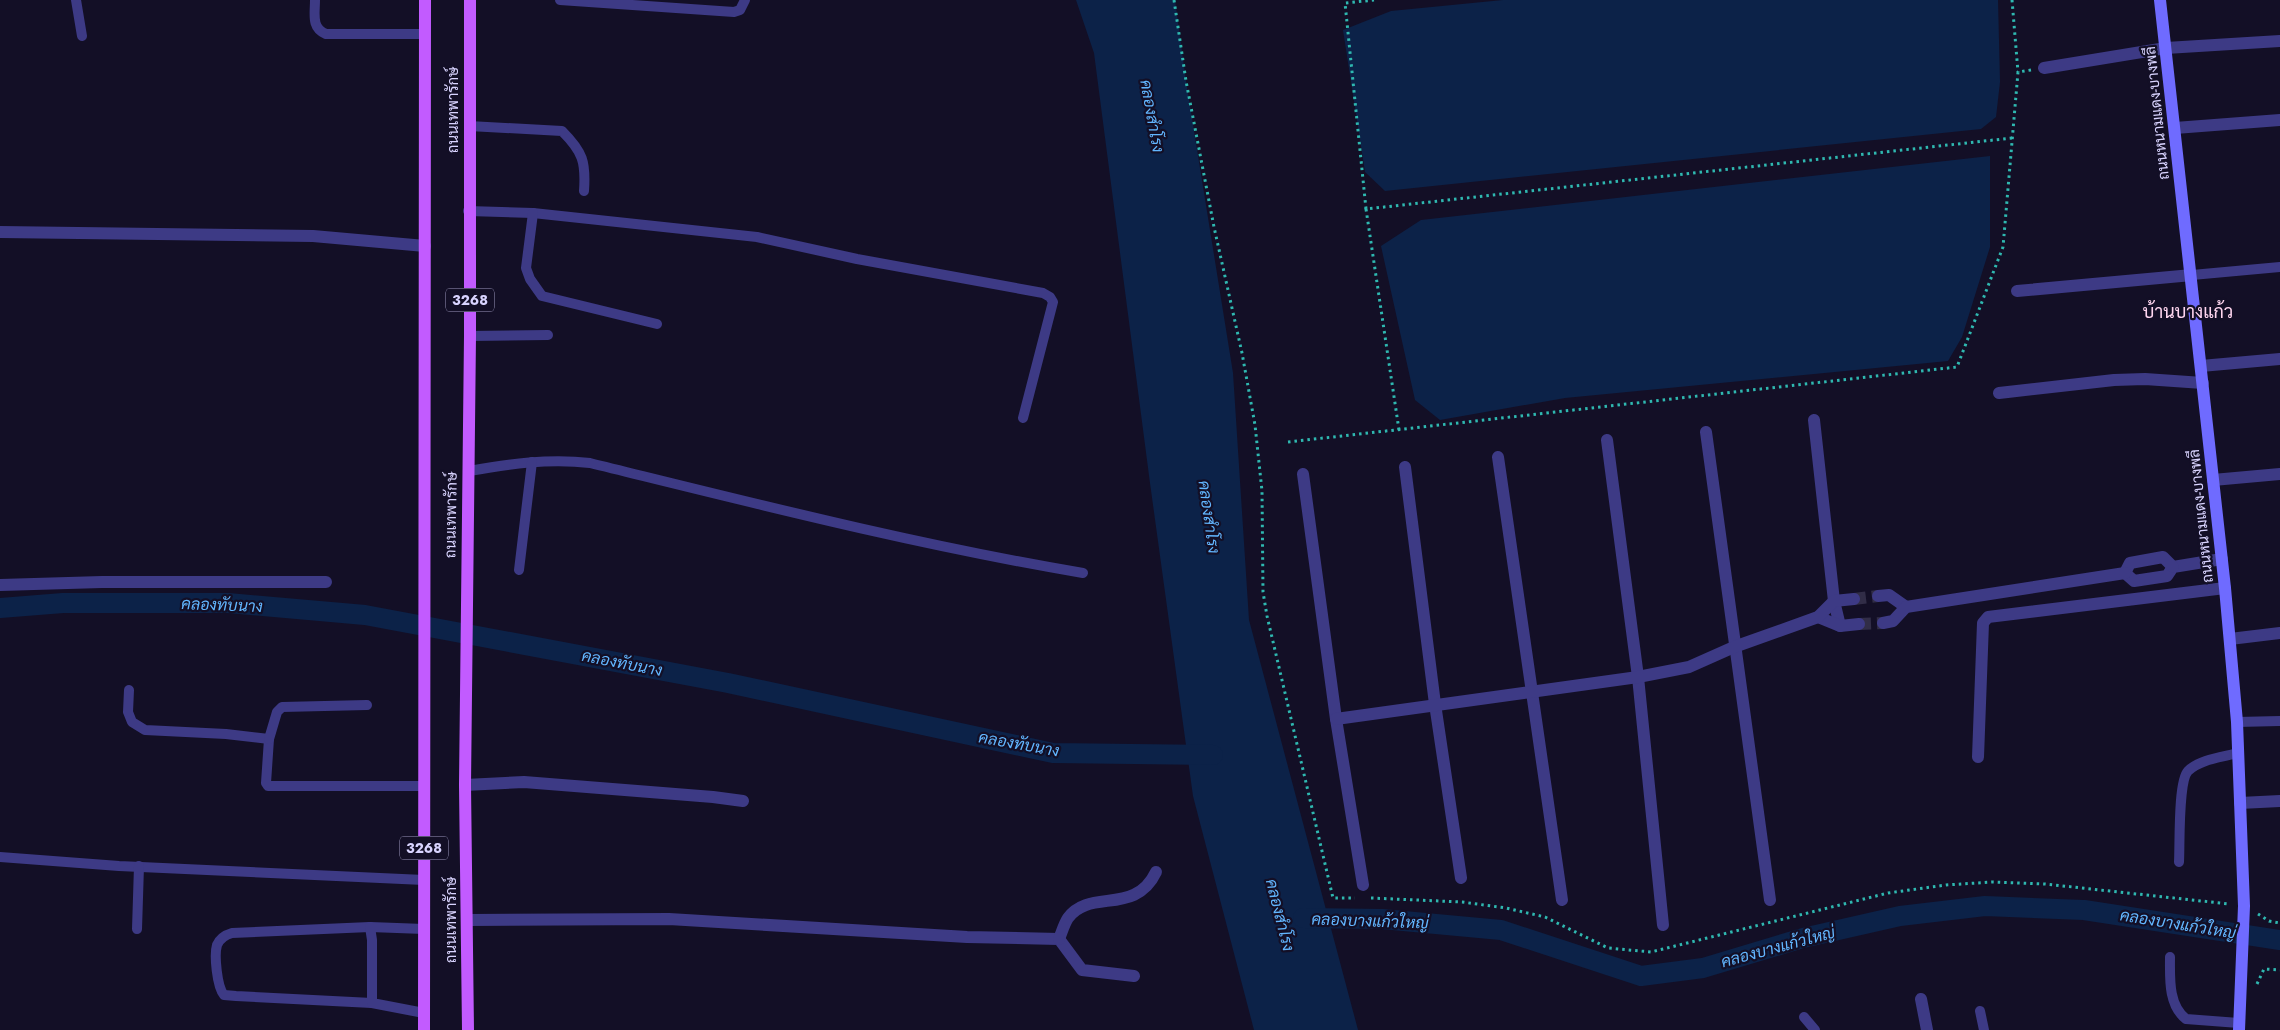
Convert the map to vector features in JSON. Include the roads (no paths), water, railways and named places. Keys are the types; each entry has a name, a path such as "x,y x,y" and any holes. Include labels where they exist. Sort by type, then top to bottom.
{"main road":[{"name":"ถนนเทพารักษ์","path":"424,1030 425,0"},
{"name":"ถนนเทพารักษ์","path":"468,1030 465,785 468,671 466,600 470,336 468,211 470,0"},
{"name":"ถนนหนามแดง-บางพลี","path":"2160,0 2192,275 2237,722 2244,906 2239,1026"}],"street":[{"path":"2044,68 2166,48 2280,41"},
{"path":"2174,128 2280,120"},
{"path":"0,232 313,236 425,246"},
{"path":"2017,291 2192,275"},
{"path":"2201,366 2280,359"},
{"path":"1998,393 2114,380 2145,379 2203,383"},
{"path":"1814,420 1834,601 1840,626"},
{"path":"1706,432 1770,900"},
{"path":"1607,440 1638,677 1663,925"},
{"path":"1498,457 1562,900"},
{"path":"1404,467 1435,704 1462,878"},
{"path":"1303,474 1336,719 1363,885"},
{"path":"2213,480 2280,474"},
{"path":"2125,573 2130,563 2163,557 2173,567"},
{"path":"2125,573 2134,581 2167,576 2173,567 2222,559"},
{"path":"1883,623 1893,620 1906,607 2125,573"},
{"path":"0,585 102,582 326,582"},
{"path":"1978,756 1983,624 1988,617 2225,588"},
{"path":"1878,596 1889,595 1906,607"},
{"path":"1336,719 1638,677 1689,667 1734,647 1818,617 1834,601 1854,599"},
{"path":"1818,617 1840,626 1859,624"},
{"path":"2230,639 2280,633"},
{"path":"465,785 524,782 744,801"},
{"path":"2240,803 2280,801"},
{"path":"1059,939 1067,919 1078,909 1093,903 1128,898 1139,893 1151,882 1156,872"},
{"path":"468,920 668,919 968,937 1059,939"},
{"path":"1059,939 1082,970 1134,976"},
{"path":"1921,998 1926,1030"}],"lane":[{"path":"76,0 82,36"},
{"path":"315,0 316,26 319,31 326,34 425,34"},
{"path":"560,0 734,12 740,10 745,0"},
{"path":"469,126 562,131 577,148 585,167 584,191"},
{"path":"468,211 533,213 758,236 857,259 1043,293 1050,297 1053,302 1023,418"},
{"path":"533,213 526,268 530,280 542,296 657,324"},
{"path":"2192,275 2280,266"},
{"path":"470,336 548,335"},
{"path":"469,471 532,462 563,460 590,463 797,513 1031,564 1083,573"},
{"path":"519,570 532,462"},
{"path":"129,690 128,712 132,722 145,730 226,734 269,739"},
{"path":"367,705 282,707 277,712 269,739 266,783 268,786 424,786"},
{"path":"2237,722 2280,720"},
{"path":"2179,862 2182,786 2187,772 2199,764 2238,753"},
{"path":"0,857 424,880"},
{"path":"137,929 139,866"},
{"path":"370,926 373,958 372,1003"},
{"path":"424,929 370,926 232,934 225,936 217,946 218,985 224,995 372,1003 424,1013"},
{"path":"2170,957 2171,986 2176,1008 2181,1015 2186,1019 2239,1026"},
{"path":"1980,1011 1984,1030"},
{"path":"1804,1017 1815,1030"}],"water":[{"name":"คลองสำโรง","path":"1076,0 1175,0 1186,81 1233,373 1249,620 1358,1030 1254,1030 1193,796 1094,53"},
{"path":"1503,0 1998,0 2000,82 1996,117 1981,129 1385,191 1365,172 1343,30 1391,11"},
{"path":"1990,156 1990,247 1962,337 1948,361 1565,398 1440,420 1415,400 1381,246 1421,220"}],"waterway":[{"name":"คลองทับนาง","path":"0,608 63,603 228,603 365,615 728,683 1053,753 1213,755"},
{"name":"คลองบางแก้วใหญ่","path":"1303,918 1382,919 1501,930 1641,976 1703,968 1803,938 1900,916 1985,906 2084,910 2280,940"}],"tunnel":[{"path":"1854,599 1878,596"},
{"path":"1859,624 1883,623"}],"district":[{"name":"บ้านบางแก้ว","path":"2188,312"}]}
